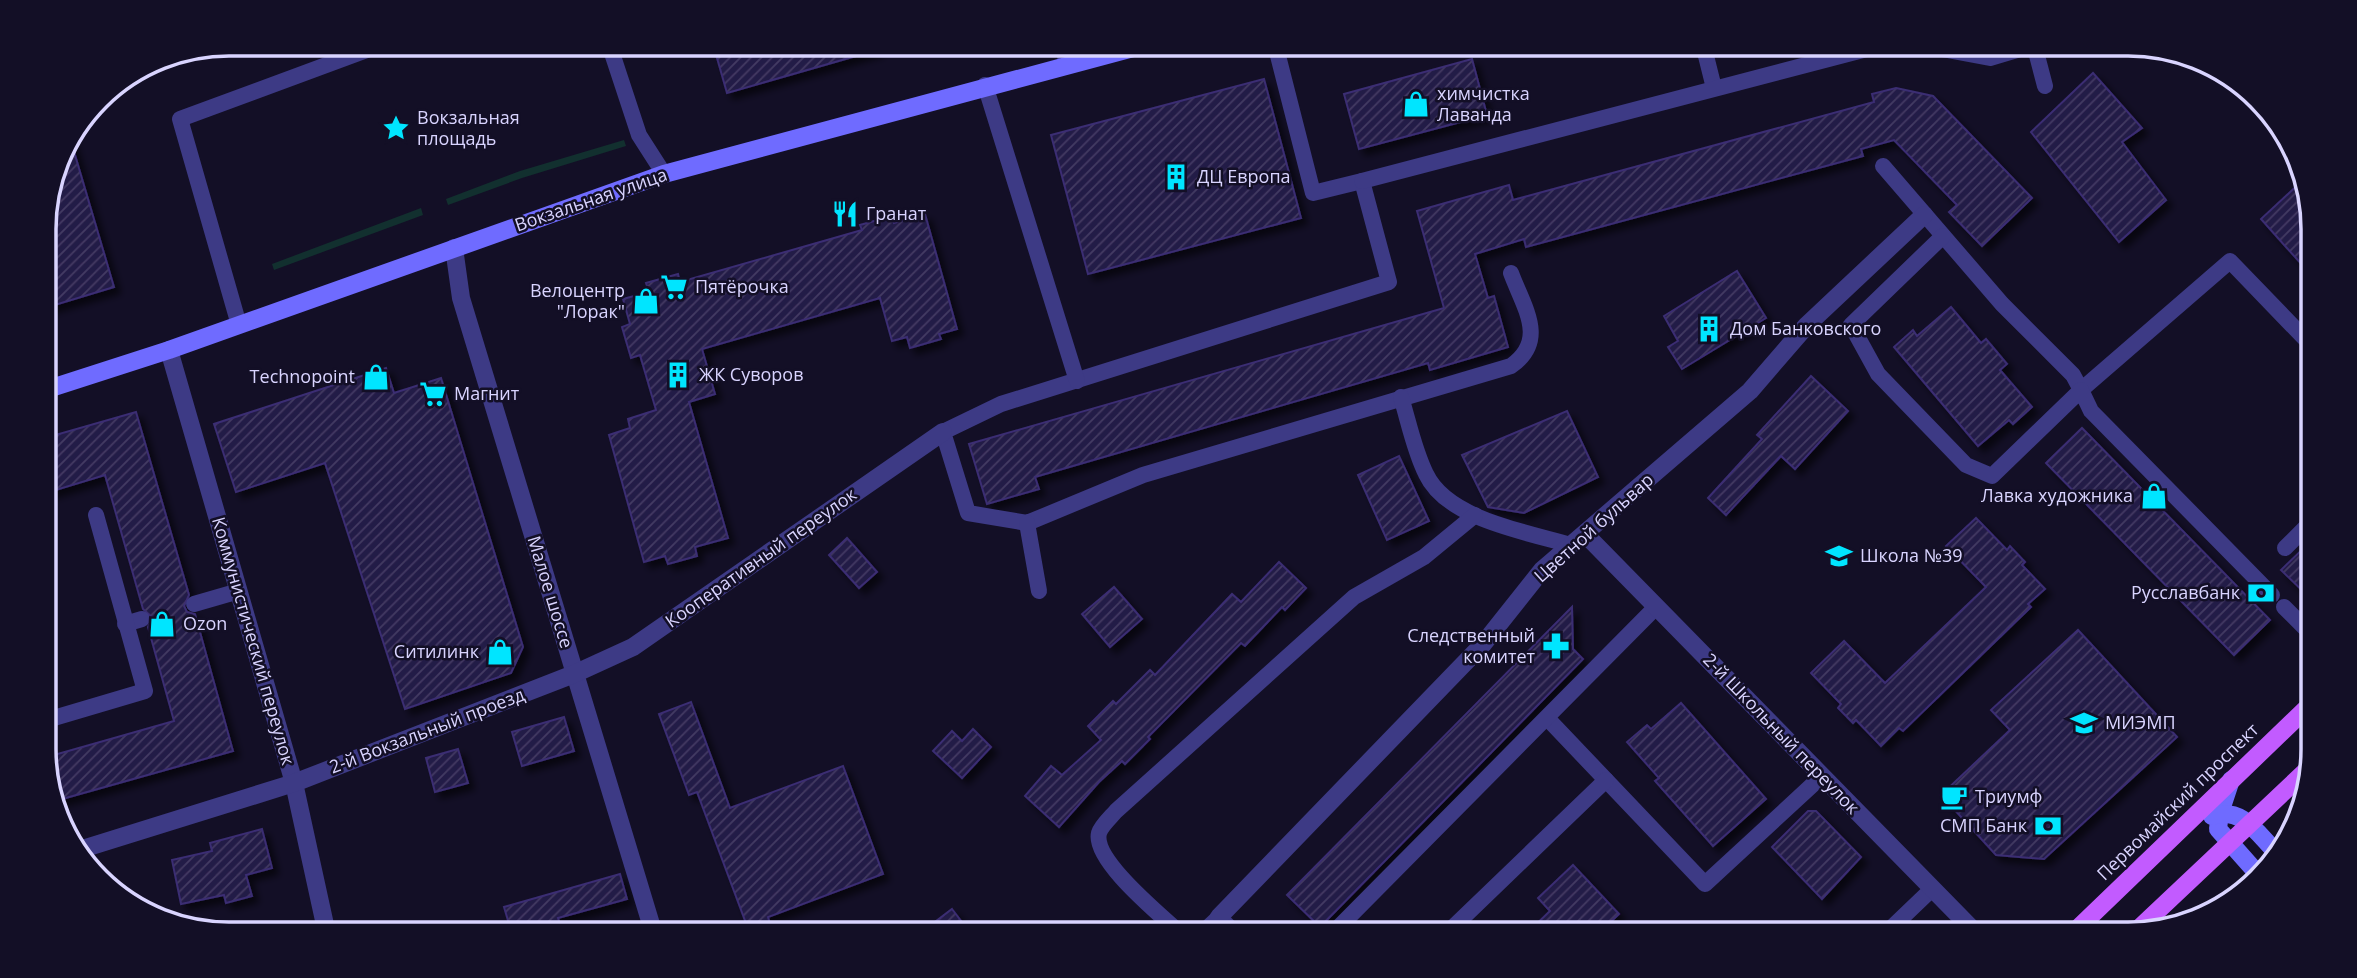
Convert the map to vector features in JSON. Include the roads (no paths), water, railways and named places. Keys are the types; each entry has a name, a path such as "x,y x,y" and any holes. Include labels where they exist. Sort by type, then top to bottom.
{"main road":[{"name":"Вокзальная улица","path":"56,386 169,350 664,174 1099,56"},
{"name":"Первомайский проспект","path":"2085,922 2301,713"},
{"path":"2147,921 2299,777"},
{"path":"2231,780 2218,829 2252,868"},
{"path":"2187,824 2220,814 2236,813 2270,846"}],"street":[{"name":"Цветной бульвар","path":"1219,917 1484,643 1542,570 1750,391 1807,325 1924,215"},
{"name":"Малое шоссе","path":"454,248 461,298 650,922"},
{"name":"Коммунистический переулок","path":"169,350 294,783 324,922"},
{"name":"Кооперативный переулок","path":"575,674 633,647 943,432"},
{"name":"2-й Школьный переулок","path":"1578,540 1656,607 1965,922"},
{"name":"2-й Вокзальный проезд","path":"87,848 294,783 575,674"}],"lane":[{"path":"239,325 180,119 351,56"},
{"path":"613,56 639,135 664,174"},
{"path":"1065,56 1067,64"},
{"path":"1278,56 1313,194 1839,56"},
{"path":"1706,56 1714,88"},
{"path":"1979,56 1997,56"},
{"path":"2037,56 2045,86"},
{"path":"985,85 1077,381"},
{"path":"1883,166 2002,304 2073,375 2091,411 2301,624"},
{"path":"1362,181 1390,282 1001,404 943,432 968,513 1027,523 1143,475 1511,366 1528,355 1533,334 1511,273"},
{"path":"1943,236 1851,325 1878,374 1966,465 1992,476 2081,390 2230,261 2301,335"},
{"path":"1401,397 1426,476 1441,496 1462,511 1578,540"},
{"path":"56,717 145,691 96,515"},
{"path":"1169,922 1113,868 1099,849 1099,832 1116,811 1354,597 1424,557 1475,515"},
{"path":"1027,523 1039,591"},
{"path":"2285,548 2301,532"},
{"path":"194,604 239,592"},
{"path":"1344,922 1656,607"},
{"path":"125,624 142,619"},
{"path":"1547,718 1705,884 1822,776"},
{"path":"1458,922 1606,780"},
{"path":"1898,922 1932,889"},
{"path":"1214,922 1219,917 1224,922"}],"place":[{"name":"химчистка Лаванда","path":"1416,104"},
{"name":"Вокзальная площадь","path":"396,128"},
{"name":"ДЦ Европа","path":"1176,177"},
{"name":"Гранат","path":"845,214"},
{"name":"Пятёрочка","path":"674,287"},
{"name":"Велоцентр \"Лорак\"","path":"646,301"},
{"name":"Дом Банковского","path":"1709,329"},
{"name":"ЖК Суворов","path":"678,375"},
{"name":"Technopoint","path":"376,377"},
{"name":"Магнит","path":"433,394"},
{"name":"Лавка художника","path":"2154,496"},
{"name":"Школа №39","path":"1839,556"},
{"name":"Русславбанк","path":"2261,593"},
{"name":"Ozon","path":"162,624"},
{"name":"Следственный комитет","path":"1556,646"},
{"name":"Ситилинк","path":"500,652"},
{"name":"МИЭМП","path":"2084,723"},
{"name":"Триумф","path":"1954,797"},
{"name":"СМП Банк","path":"2048,826"}]}
